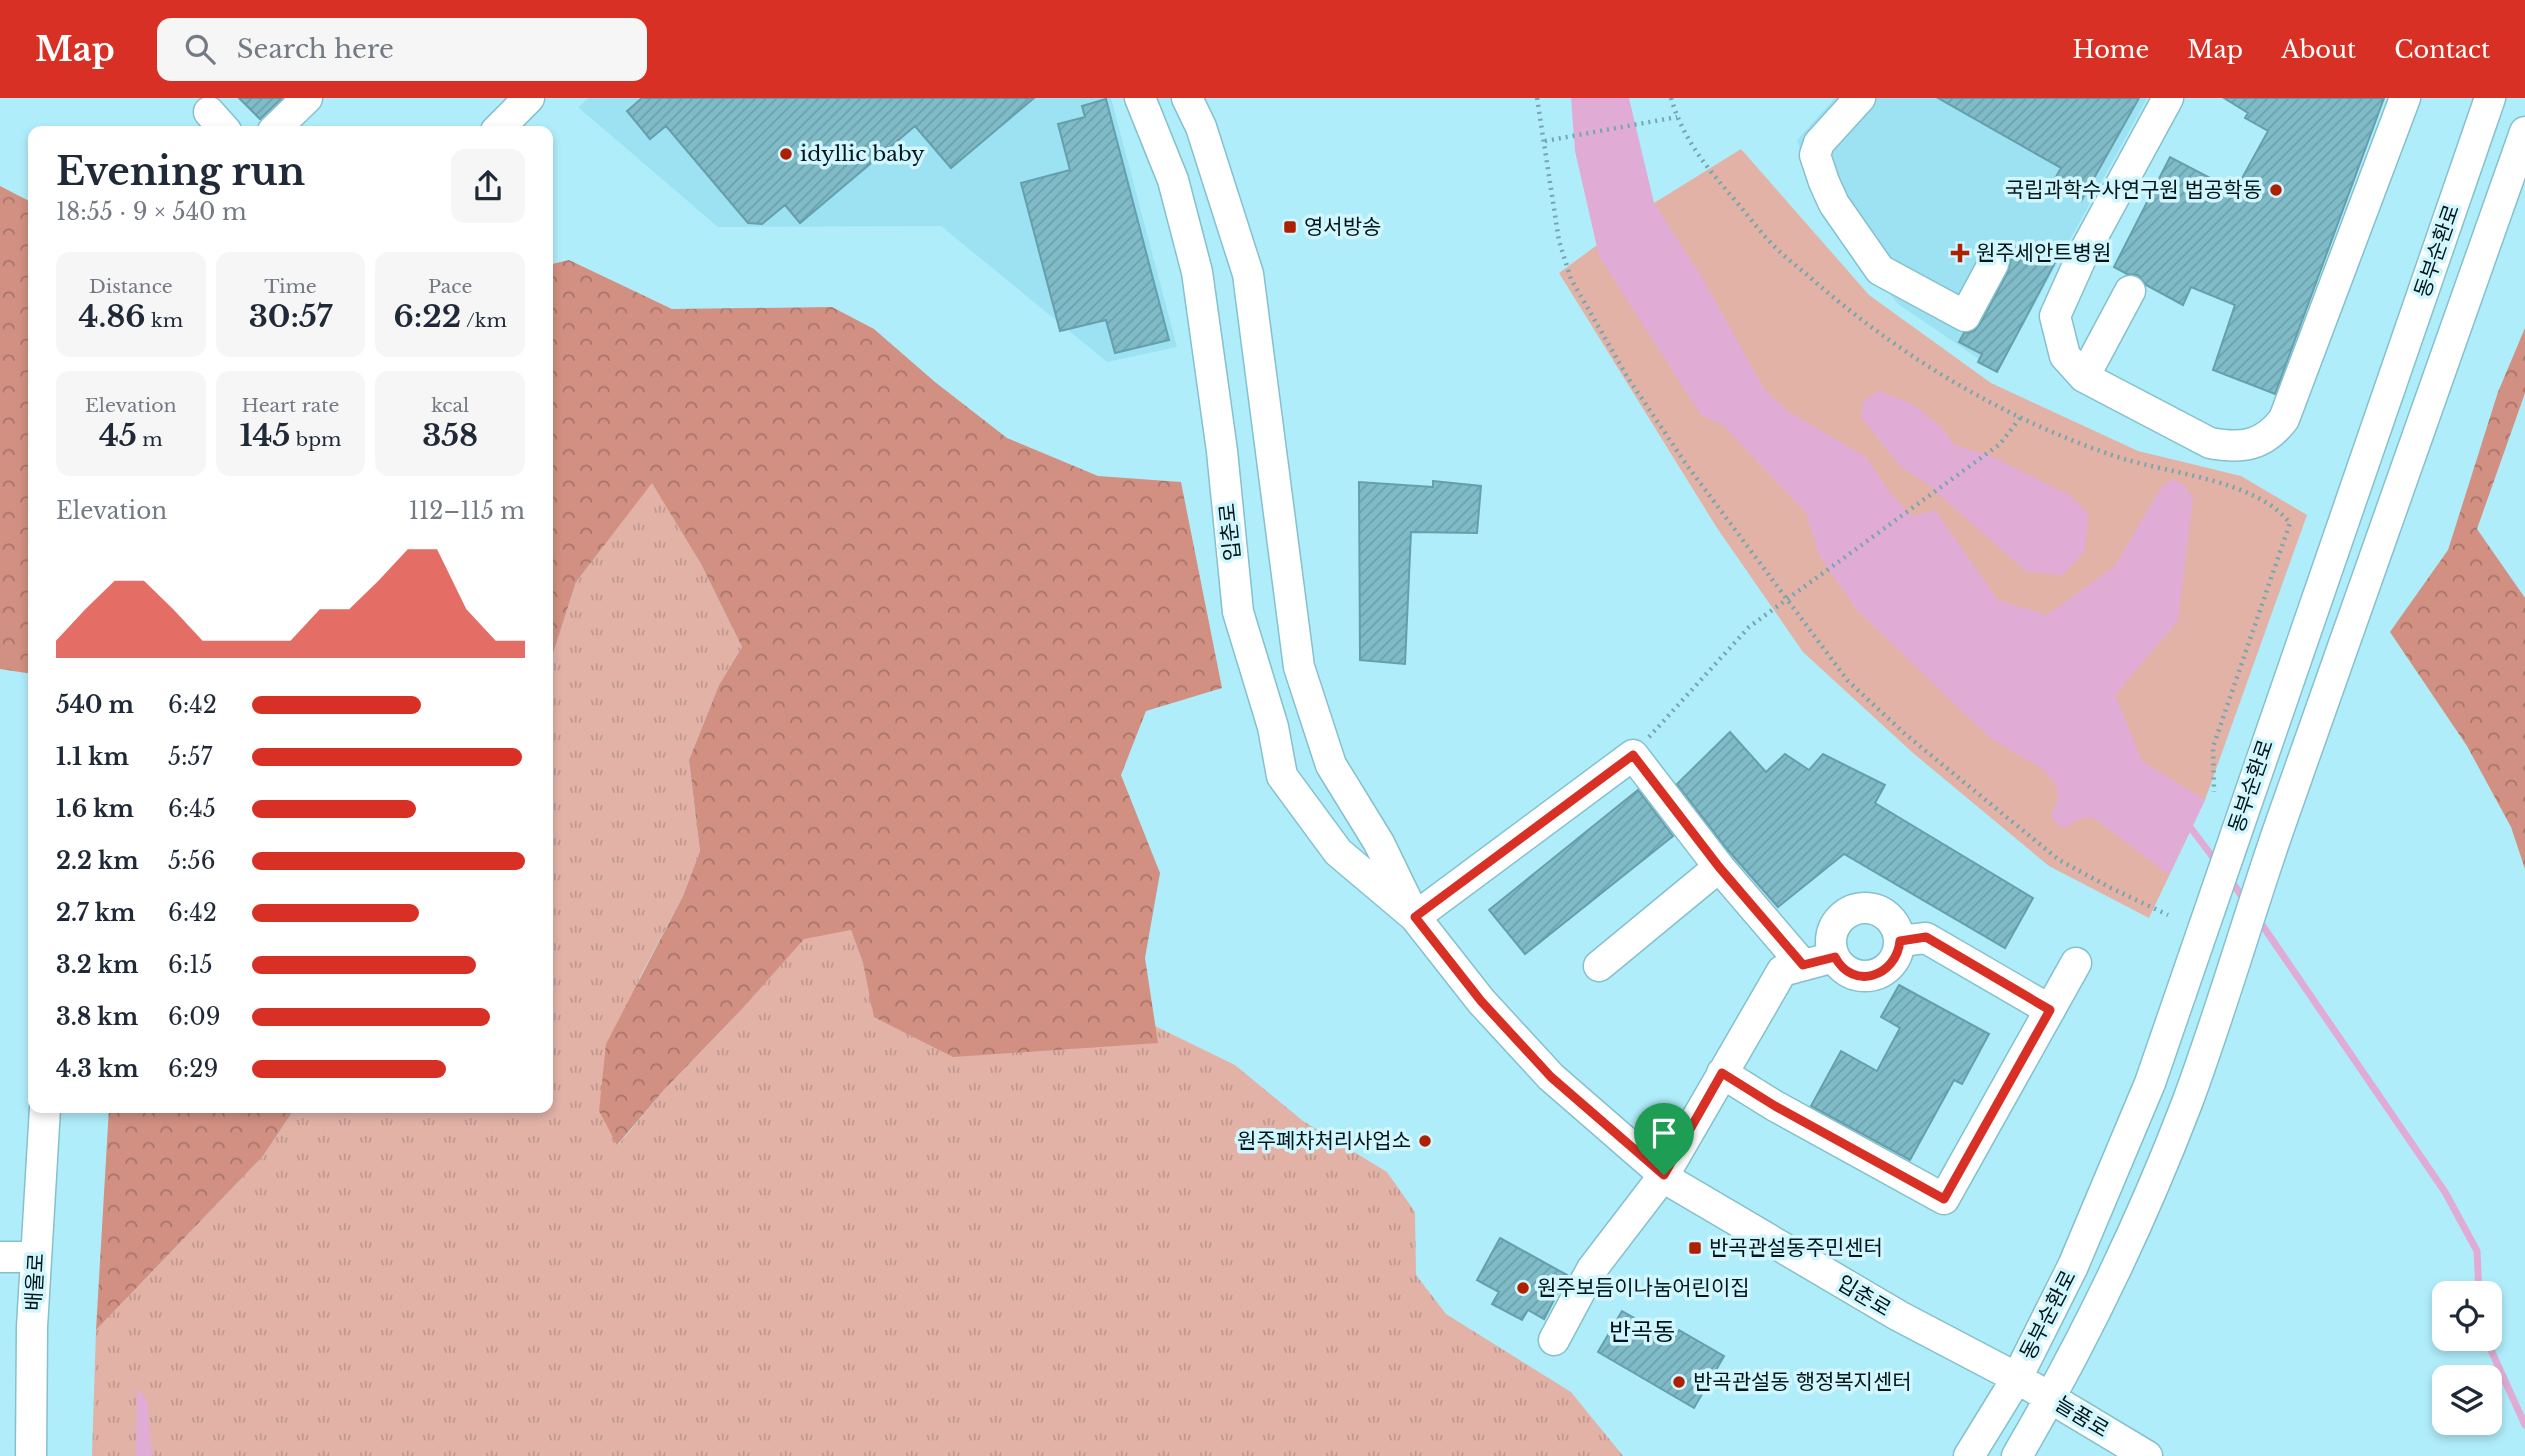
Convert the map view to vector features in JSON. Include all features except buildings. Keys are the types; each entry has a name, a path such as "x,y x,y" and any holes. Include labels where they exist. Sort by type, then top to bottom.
{"street":[{"path":"278,126 307,98"},
{"path":"501,126 529,98"},
{"name":"입춘로","path":"1140,98 1173,180 1197,272 1222,451 1238,612 1273,727 1282,776 1338,852 1415,917 1481,1001 1551,1077 1673,1183 1899,1317 2017,1378"},
{"name":"입춘로","path":"1187,98 1201,127 1248,274 1300,667 1331,765 1379,843 1415,917"},
{"path":"1860,98 1819,143 1815,155 1834,204 1880,270 1965,316 1993,264"},
{"path":"2168,98 2081,258 2055,316 2066,356 2084,377 2210,443 2231,447 2257,443 2276,430 2284,419 2405,98"},
{"name":"동부순환로","path":"1969,1456 2017,1378 2073,1266 2150,1083 2490,98"},
{"name":"동부순환로","path":"2017,1456 2107,1291 2188,1101 2278,831 2525,132"},
{"path":"2084,377 2130,291"},
{"path":"1415,917 1633,755 1719,867 1803,965"},
{"path":"1600,966 1719,867"},
{"path":"1871,908 1892,919 1898,929 1900,941 1894,962 1877,975 1865,977 1844,970 1835,957 1830,940 1839,919 1848,911 1871,908"},
{"path":"1900,941 1926,937 2050,1010"},
{"path":"1554,1340 1592,1269 1664,1175 1782,971 1835,957"},
{"path":"1722,1073 1775,1106 1944,1199 2076,963"},
{"name":"배울로","path":"32,1456 32,1327 46,1113"},
{"path":"0,1257 36,1257"},
{"name":"늘품로","path":"2017,1378 2147,1456"}],"path":[{"path":"1537,98 1559,241 1571,279 1628,378 1686,464 1848,681 1935,759 2059,860 2168,915"},
{"path":"1671,98 1692,148 1773,245 1839,303 1925,366 2020,418 2124,458 2229,485 2278,508 2290,523 2213,747 2214,792"},
{"path":"1545,141 1677,117"},
{"path":"1633,755 1749,627 2000,444 2020,418"}],"shaded area":[{"path":"589,98 1111,98 1177,347 1107,362 941,226 718,227 578,107"},
{"path":"1571,98 1629,98 1654,203 1703,279 1764,389 1789,412 1866,457 1892,495 1913,516 1935,510 1998,600 2047,615 2114,567 2161,488 2172,479 2184,485 2193,497 2178,621 2115,695 2142,761 2205,800 2169,875 2094,818 2079,819 2067,828 2058,825 2051,816 2058,800 2056,784 2041,768 1990,738 1856,609 1819,555 1806,513 1723,425 1701,415 1599,256 1575,151"},
{"name":"원주세안트병원","path":"1835,98 2147,98 1998,372 1898,304 1818,203 1797,140"},
{"path":"1879,391 1914,405 1942,428 1954,445 1993,457 2071,496 2088,514 2085,551 2063,575 2027,572 1927,484 1901,467 1861,417 1864,400"},
{"path":"137,1388 147,1400 152,1456 136,1456"}],"green space":[{"path":"1741,149 1869,295 1991,383 2138,451 2241,476 2307,515 2205,800 2149,918 2049,866 1913,753 1803,652 1717,528 1559,273 1654,203"},
{"path":"0,186 28,200 28,673 0,669"},
{"path":"569,260 672,309 832,307 874,329 935,382 1007,438 1098,476 1181,482 1222,688 1146,711 1121,775 1160,873 1145,958 1158,1043 953,1057 874,1017 863,963 851,930 804,939 742,1009 663,1091 617,1145 599,1111 606,1044 683,896 700,851 689,760 719,685 742,647 701,564 652,483 576,582 553,653 553,264"},
{"path":"2525,328 2525,393 2477,529 2525,598 2525,869 2511,827 2467,746 2390,632 2448,550 2498,392"},
{"path":"652,482 701,564 742,647 719,685 689,760 700,851 683,896 639,979 618,1145 663,1091 742,1009 804,938 851,930 863,963 1157,1043 1155,1026 1235,1065 1303,1121 1387,1172 1415,1212 1416,1275 1446,1314 1571,1392 1623,1456 92,1456 96,1330 263,1156 292,1113 553,1113 553,653 576,582"},
{"path":"109,1113 292,1113 263,1156 96,1330"}],"waterway":[{"path":"2187,823 2218,864"},
{"path":"2230,879 2245,901"},
{"path":"2258,919 2445,1192 2477,1251 2478,1281"},
{"path":"2491,1351 2525,1425"}],"place":[{"name":"idyllic baby","path":"786,154"},
{"name":"국립과학수사연구원 법공학동","path":"2276,190"},
{"name":"영서방송","path":"1290,227"},
{"name":"원주세안트병원","path":"1960,253"},
{"name":"원주폐차처리사업소","path":"1425,1141"},
{"name":"반곡관설동주민센터","path":"1695,1248"},
{"name":"원주보듬이나눔어린이집","path":"1523,1288"},
{"name":"반곡관설동 행정복지센터","path":"1679,1382"}],"district":[{"name":"반곡동","path":"1642,1331"}],"route":[{"path":"1633,755 1719,867 1803,965 1835,957 1844,970 1854,975 1877,975 1894,962 1900,941 1926,937 2050,1010 1944,1199 1775,1106 1722,1073 1664,1175 1551,1077 1481,1001 1415,917 1633,755"}]}
